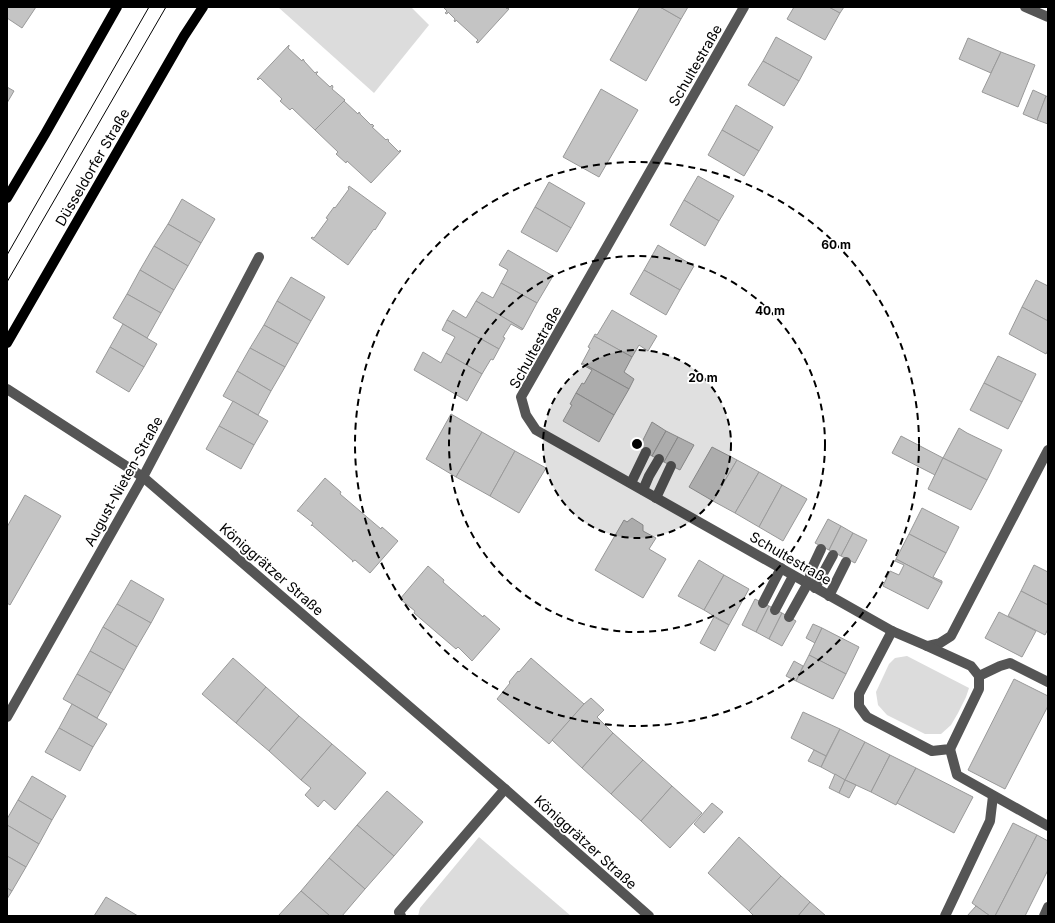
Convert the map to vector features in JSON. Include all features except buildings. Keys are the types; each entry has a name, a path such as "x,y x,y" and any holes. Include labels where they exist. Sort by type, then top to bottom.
{"main road":[{"path":"7,198 117,7"},
{"name":"Düsseldorfer Straße","path":"7,342 180,43 203,7"}],"street":[{"name":"Schultestraße","path":"744,7 521,397 526,415 536,430 892,631 971,666 979,676"},
{"path":"1025,7 1048,17"},
{"name":"August-Nieten-Straße","path":"7,717 143,477 259,257"},
{"name":"Königgrätzer Straße","path":"7,388 143,477 505,789 649,916"},
{"path":"927,646 940,643 950,636 1048,450"},
{"path":"631,483 646,452"},
{"path":"643,490 659,459"},
{"path":"656,498 671,466"},
{"path":"812,585 814,566 821,549"},
{"path":"789,617 832,554"},
{"path":"829,596 846,562"},
{"path":"763,603 781,568"},
{"path":"775,610 793,576"},
{"path":"892,631 859,694 859,706 867,717 932,750 950,749"},
{"path":"1048,682 1010,663 979,676 979,689 950,749 957,776 1048,826"},
{"path":"400,916 399,912 505,789"},
{"path":"945,916 990,821 993,796"},
{"path":"1044,916 1048,907"}],"shaded area":[{"path":"278,7 411,7 429,25 374,93"},
{"path":"907,656 969,688 966,697 951,725 941,734 925,734 887,715 878,705 876,692 889,664 895,658"},
{"path":"479,837 571,916 418,916 420,908"}],"tram line":[{"path":"7,255 149,7"},
{"path":"7,282 166,7"}]}
